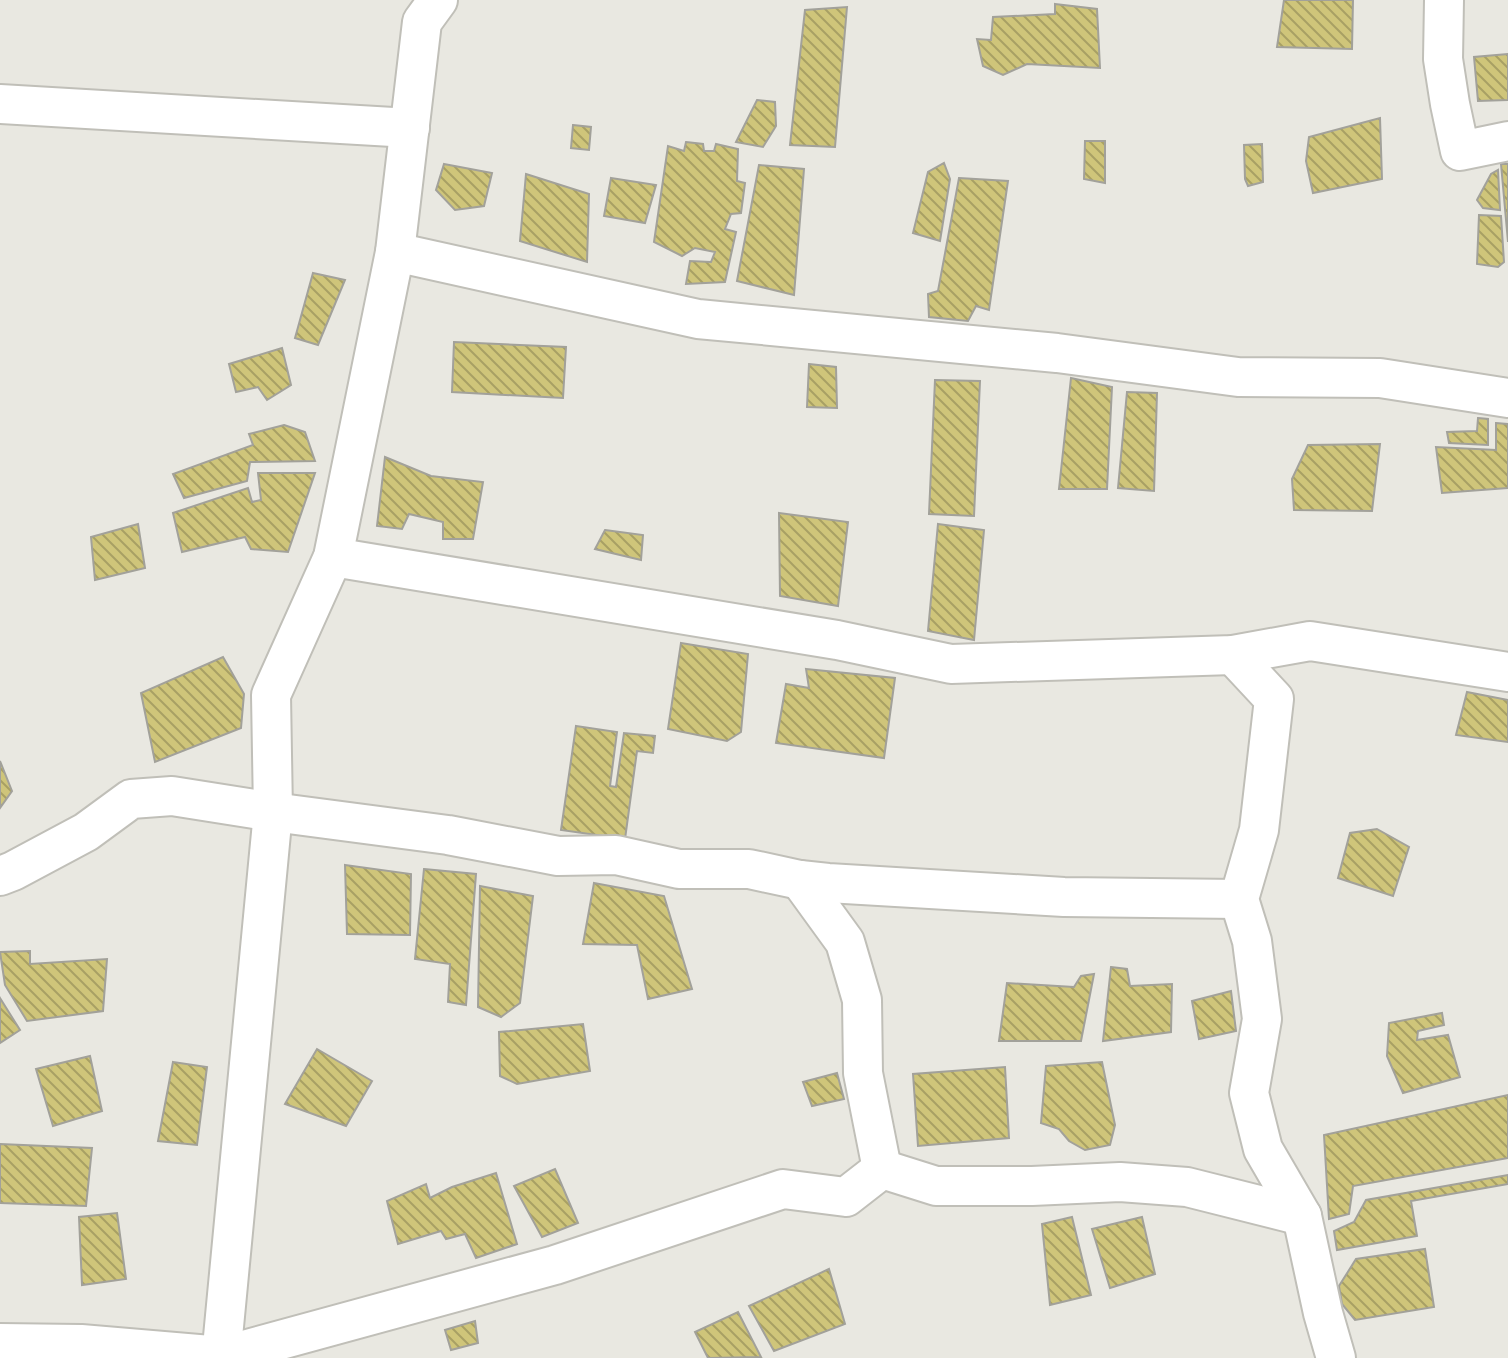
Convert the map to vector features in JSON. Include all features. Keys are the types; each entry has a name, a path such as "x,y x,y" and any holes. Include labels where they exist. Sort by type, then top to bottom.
{"street":[{"path":"222,1357 273,812 271,695 333,557 395,252 422,22 438,0"},
{"path":"1444,0 1443,59 1460,151 1508,141"},
{"path":"0,104 410,128"},
{"path":"395,252 698,319 1057,353 1238,377 1380,378 1508,398"},
{"path":"333,557 837,640 951,664 1233,655 1310,641 1508,672"},
{"path":"1233,655 1274,699 1259,830 1239,899 1252,941 1262,1019 1249,1093 1263,1149 1302,1216 1336,1358"},
{"path":"0,876 86,832 131,799 172,796 448,835 558,856 616,855 679,869 749,869 800,880 1064,897 1239,899"},
{"path":"800,880 845,942 862,1000 863,1073 882,1169"},
{"path":"882,1169 936,1186 1120,1182 1187,1187 1302,1216"},
{"path":"0,1343 81,1344 222,1357 555,1265 783,1189 846,1197 882,1169"}],"building":[{"path":"1284,0 1353,0 1352,49 1277,47"},
{"path":"1055,4 1097,9 1100,68 1027,64 1003,75 983,66 977,39 991,40 993,17 1055,14"},
{"path":"847,7 835,147 790,145 805,10"},
{"path":"1508,54 1508,100 1478,101 1474,57"},
{"path":"757,100 775,102 776,126 763,147 736,142"},
{"path":"1380,118 1382,179 1313,193 1306,161 1309,137"},
{"path":"573,125 591,127 589,150 571,148"},
{"path":"1085,141 1105,141 1105,183 1084,179"},
{"path":"686,142 703,144 704,151 714,151 716,144 738,149 737,181 745,183 741,213 731,214 725,229 736,232 725,282 686,284 690,261 711,262 715,252 695,248 682,256 654,242 668,146 684,151"},
{"path":"1262,144 1263,182 1248,186 1244,145"},
{"path":"944,163 950,179 940,241 913,233 928,172"},
{"path":"444,164 492,173 484,206 455,210 436,190"},
{"path":"1501,164 1508,164 1508,242"},
{"path":"759,165 804,169 794,295 737,281"},
{"path":"1498,170 1500,210 1483,208 1477,200 1491,174"},
{"path":"526,174 589,194 587,262 520,241"},
{"path":"611,178 656,185 645,223 604,216"},
{"path":"959,178 1008,181 989,310 976,306 968,321 929,317 928,294 938,291"},
{"path":"1479,215 1501,216 1504,262 1498,267 1477,264"},
{"path":"313,273 345,280 318,345 295,338"},
{"path":"454,342 566,347 563,398 452,392"},
{"path":"282,348 291,385 267,400 258,387 236,392 229,364"},
{"path":"809,364 836,367 837,408 807,407"},
{"path":"1071,378 1112,387 1107,489 1059,489"},
{"path":"935,380 980,381 974,516 929,514"},
{"path":"1127,392 1157,393 1154,491 1118,488"},
{"path":"1478,418 1488,419 1488,445 1449,443 1447,432 1477,431"},
{"path":"1496,423 1508,424 1508,488 1442,493 1436,447 1496,450"},
{"path":"284,425 305,432 315,461 250,462 247,481 184,498 173,474 253,445 249,434"},
{"path":"1380,444 1372,511 1294,510 1292,479 1308,445"},
{"path":"385,457 431,476 483,482 473,539 443,539 443,522 409,514 402,529 377,526"},
{"path":"258,473 315,473 288,552 251,549 245,537 182,552 173,513 248,488 252,502 261,500"},
{"path":"779,513 848,522 838,606 780,596"},
{"path":"138,524 145,568 95,580 91,537"},
{"path":"938,524 984,530 974,640 928,631"},
{"path":"605,530 643,535 641,560 595,549"},
{"path":"681,643 748,654 741,732 727,741 668,729"},
{"path":"223,657 244,694 241,728 155,762 141,693"},
{"path":"806,669 895,678 884,758 776,743 786,684 809,688"},
{"path":"1467,692 1508,700 1508,742 1456,735"},
{"path":"576,726 617,732 610,786 616,787 624,733 655,736 653,753 637,751 625,839 561,830"},
{"path":"0,761 12,791 0,808"},
{"path":"1377,829 1409,847 1393,896 1338,878 1350,833"},
{"path":"345,865 411,874 410,935 347,934"},
{"path":"424,869 476,874 466,1005 448,1002 450,964 415,959"},
{"path":"594,883 664,896 692,989 648,999 637,945 583,944"},
{"path":"480,886 533,896 520,1003 501,1017 478,1007"},
{"path":"30,951 30,964 107,959 103,1011 27,1021 5,985 0,952"},
{"path":"1111,967 1127,969 1130,986 1172,984 1171,1032 1103,1041"},
{"path":"1094,974 1081,1041 999,1041 1007,983 1074,987 1081,976"},
{"path":"1231,991 1236,1031 1199,1039 1192,1001"},
{"path":"0,998 20,1030 0,1043"},
{"path":"1442,1013 1444,1025 1418,1031 1417,1040 1448,1035 1460,1077 1403,1093 1387,1056 1389,1023"},
{"path":"583,1024 590,1071 517,1084 500,1076 499,1032"},
{"path":"317,1049 372,1081 346,1126 285,1104"},
{"path":"90,1056 102,1111 53,1126 36,1069"},
{"path":"173,1062 207,1067 197,1145 158,1141"},
{"path":"1102,1062 1115,1125 1110,1145 1085,1150 1069,1141 1059,1129 1041,1123 1046,1066"},
{"path":"1005,1067 1009,1138 918,1146 913,1074"},
{"path":"837,1073 844,1099 812,1106 803,1082"},
{"path":"1508,1095 1508,1158 1353,1186 1349,1214 1329,1219 1324,1135"},
{"path":"0,1144 92,1148 86,1206 0,1203"},
{"path":"555,1169 578,1223 542,1237 514,1186"},
{"path":"496,1173 517,1244 476,1258 465,1234 446,1239 441,1231 398,1244 387,1201 426,1184 430,1198 452,1187"},
{"path":"1508,1175 1508,1184 1411,1201 1417,1236 1337,1250 1334,1231 1354,1222 1366,1200"},
{"path":"117,1213 126,1279 82,1285 79,1217"},
{"path":"1072,1217 1091,1295 1050,1305 1042,1224"},
{"path":"1142,1217 1155,1274 1110,1288 1092,1229"},
{"path":"1425,1249 1434,1307 1355,1320 1342,1304 1339,1286 1356,1259"},
{"path":"829,1269 845,1324 774,1351 749,1306"},
{"path":"738,1312 761,1357 708,1358 695,1332"},
{"path":"475,1321 478,1343 451,1350 445,1330"}]}
